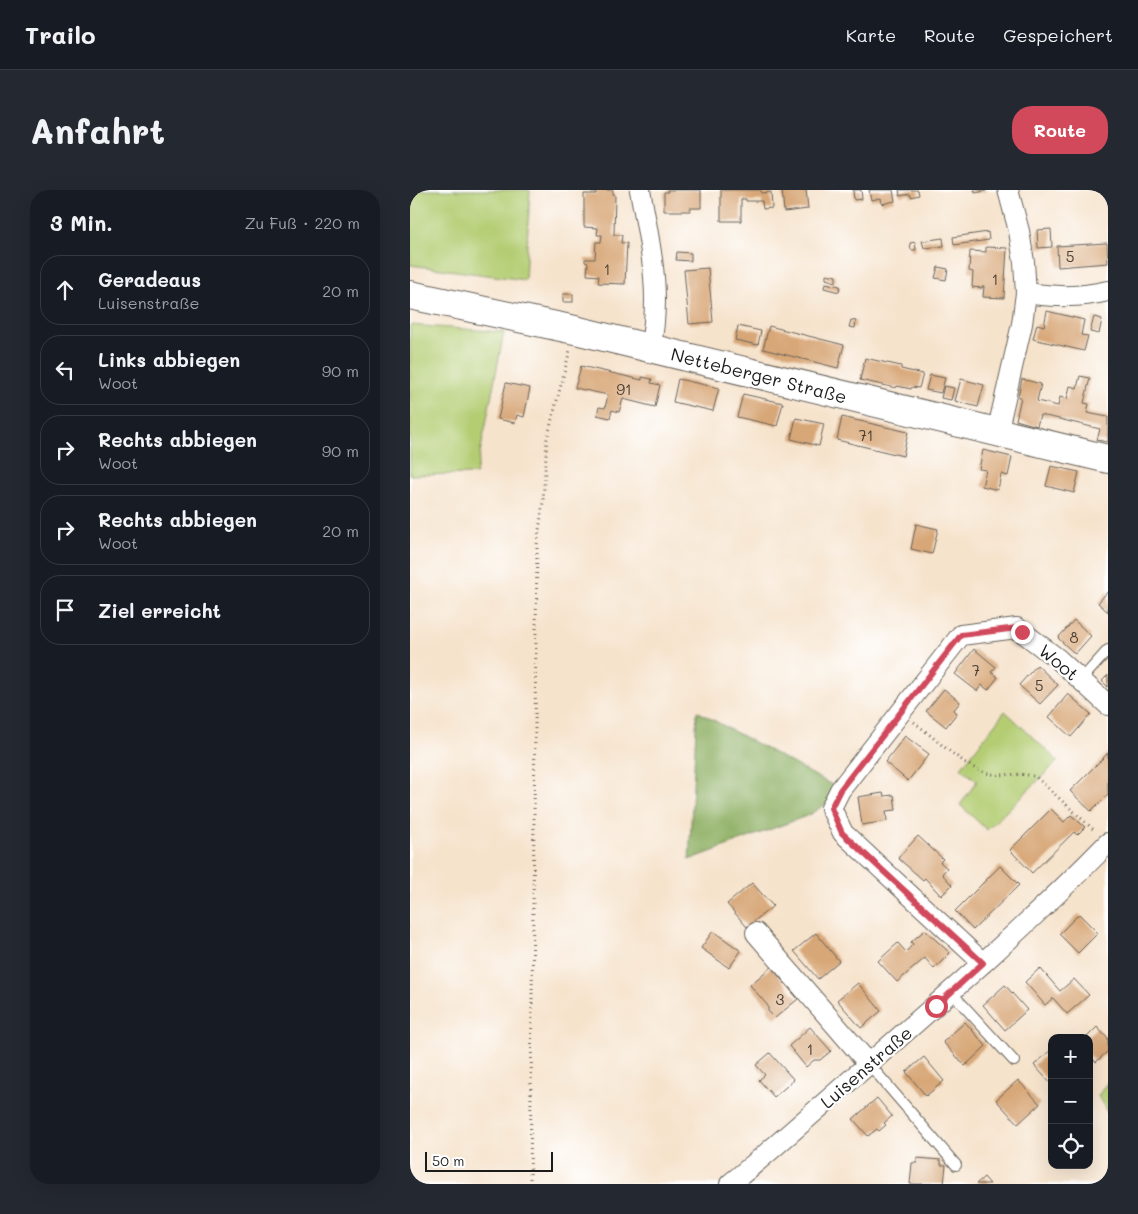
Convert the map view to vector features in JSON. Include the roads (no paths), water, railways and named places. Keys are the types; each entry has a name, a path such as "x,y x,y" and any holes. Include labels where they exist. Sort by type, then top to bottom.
{"street":[{"path":"640,190 655,272 654,331 650,349"},
{"path":"996,432 1022,324 1026,293 1019,231 1008,190"},
{"path":"1026,293 1060,297 1092,295 1108,291"},
{"name":"Netteberger Straße","path":"410,295 575,330 1108,459"},
{"name":"Woot","path":"983,963 842,833 831,808 840,790 961,635 1017,628 1058,659 1108,705"},
{"name":"Luisenstraße","path":"730,1184 951,992 1108,843"},
{"path":"756,933 869,1064"}],"lane":[{"path":"1081,680 1108,650"},
{"path":"951,992 1014,1061"},
{"path":"869,1064 956,1165"}]}
